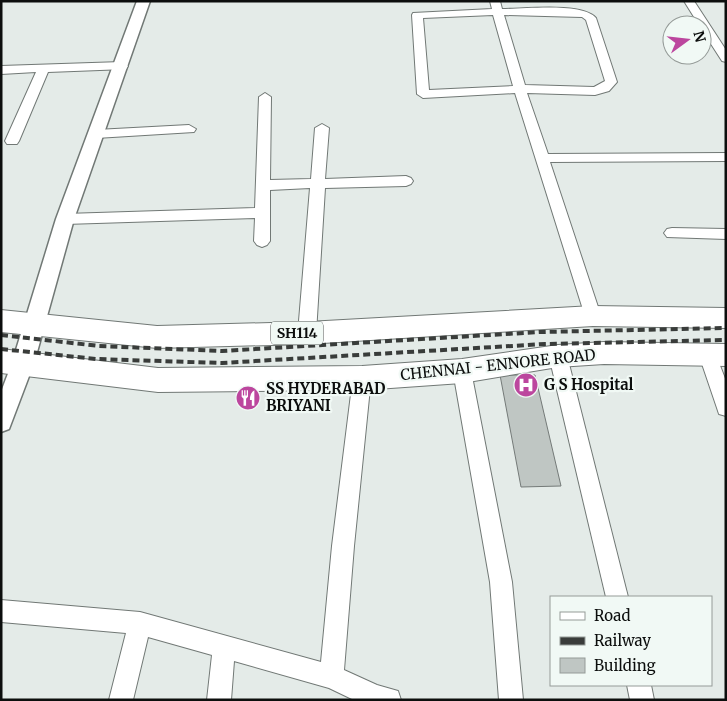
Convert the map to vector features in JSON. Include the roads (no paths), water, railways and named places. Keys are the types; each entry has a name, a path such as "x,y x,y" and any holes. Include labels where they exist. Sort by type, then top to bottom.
{"main road":[{"name":"SH114","path":"1,321 158,337 307,333 592,316 726,318"},
{"path":"673,317 706,354"},
{"name":"CHENNAI - ENNORE ROAD","path":"12,362 158,380 362,378 462,371 558,356 604,353 706,354"}],"street":[{"path":"1,422 12,362 34,324 64,219 122,66 144,1"},
{"path":"689,1 726,58"},
{"path":"497,7 520,89 592,316"},
{"path":"497,7 574,12 585,14 591,18 611,82 605,88 595,91 520,89 423,94 417,15 497,7"},
{"path":"1,70 122,66"},
{"path":"12,141 44,68"},
{"path":"262,241 265,97"},
{"path":"307,333 322,128"},
{"path":"96,134 189,129"},
{"path":"542,158 726,157"},
{"path":"263,185 406,181"},
{"path":"64,219 262,213"},
{"path":"672,234 726,234"},
{"path":"706,354 726,408"},
{"path":"558,356 617,596"},
{"path":"462,371 501,582 511,700"},
{"path":"332,677 362,378"},
{"path":"1,612 140,623 332,677 375,697 389,700"},
{"path":"121,700 140,623"},
{"path":"219,700 224,647"},
{"path":"639,686 642,700"}],"railway":[{"path":"1,335 99,346 222,351 540,332 726,328"},
{"path":"1,349 96,359 222,363 545,344 726,340"}],"place":[{"name":"G S Hospital","path":"526,385"},
{"name":"SS HYDERABAD BRIYANI","path":"248,398"}]}
